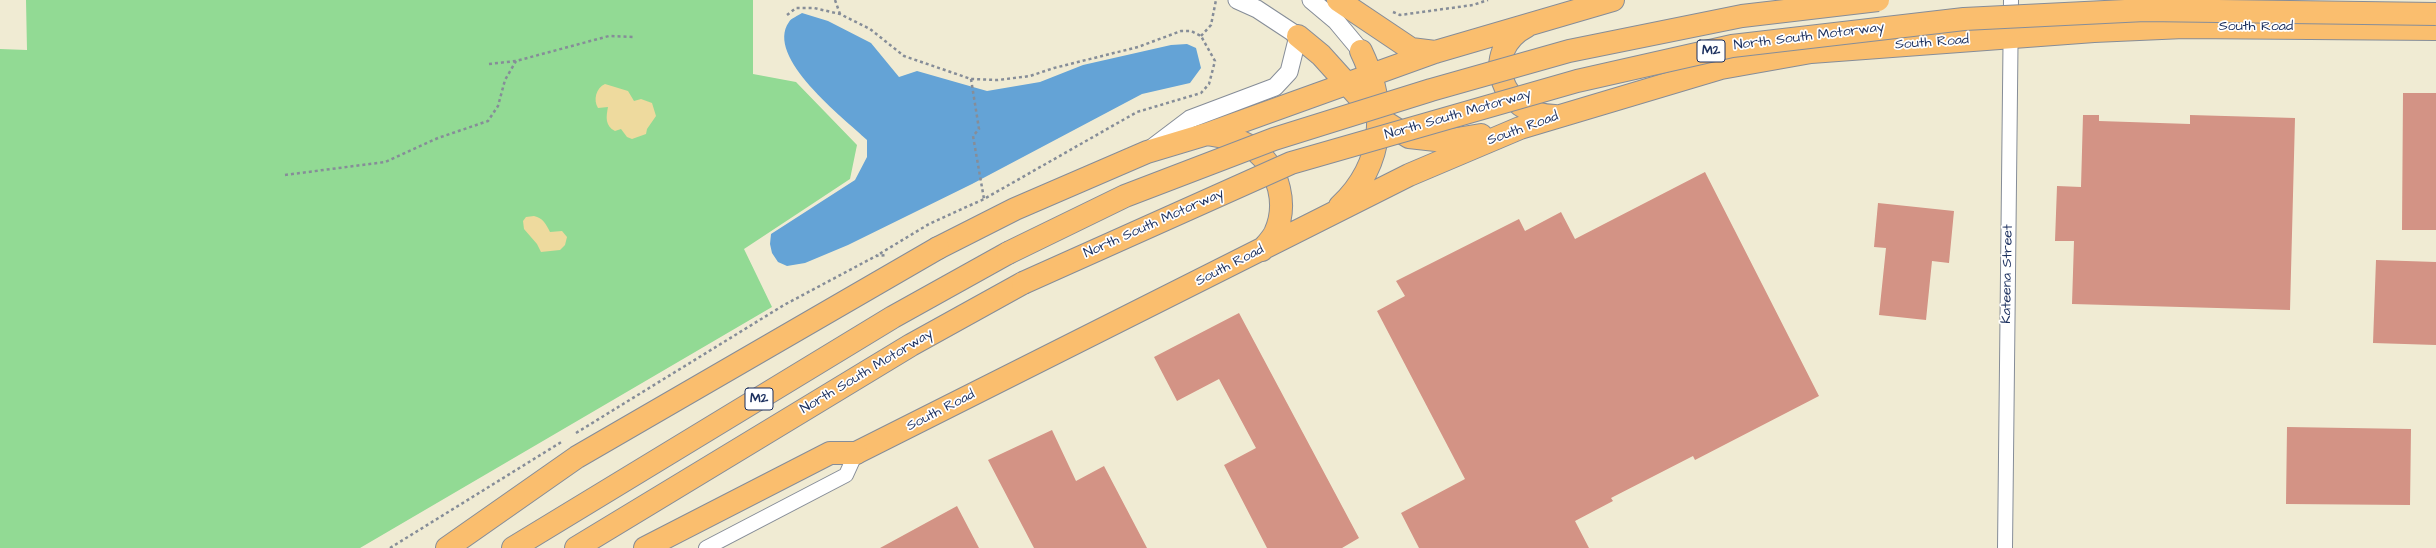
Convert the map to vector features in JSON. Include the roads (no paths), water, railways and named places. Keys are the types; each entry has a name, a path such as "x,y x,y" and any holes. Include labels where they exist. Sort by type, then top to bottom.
{"highway":[{"path":"1338,0 1411,49 1435,52"},
{"path":"448,548 576,457 938,248 1008,212 1147,152 1207,134 1435,52 1612,0"},
{"name":"North South Motorway","path":"513,548 893,317 1008,253 1133,193 1274,139 1431,90 1569,51 1742,16 1878,0"},
{"path":"2310,0 2328,16 2390,29"},
{"name":"North South Motorway","path":"576,548 910,344 1023,283 1291,163 1577,81 1732,46 1964,19 2146,10 2436,14"},
{"path":"1533,22 1519,30 1508,42 1502,57 1501,73 1505,88 1514,102 1527,111 1542,116 1556,116"},
{"name":"South Road","path":"856,454 1262,250 1409,174 1520,128 1556,116 1721,68 1811,52 1943,41 2011,38 2094,31 2184,27 2436,29"},
{"path":"1298,36 1321,55 1378,117 1409,137 1445,141 1520,128"},
{"path":"1262,250 1331,214 1346,200 1362,178 1376,148 1378,117 1372,75 1361,51"},
{"path":"1207,134 1235,140 1256,150 1271,168 1280,189 1281,212 1275,233 1262,250"},
{"path":"645,548 830,453 856,454"}],"street":[{"path":"1147,152 1190,119 1275,87 1289,72 1298,36 1257,5 1237,0"},
{"path":"1311,0 1336,21 1361,51"},
{"name":"Kateena Street","path":"2006,548 2011,0"},
{"path":"706,548 846,475 856,454"}],"water":[{"path":"802,13 828,21 871,43 899,77 917,71 987,91 1040,82 1083,65 1171,45 1187,44 1196,48 1201,68 1190,83 1142,94 972,184 848,245 805,263 787,266 778,262 772,253 770,244 771,234 855,180 867,157 867,140 810,86 797,69 787,52 784,36 789,22"}]}
